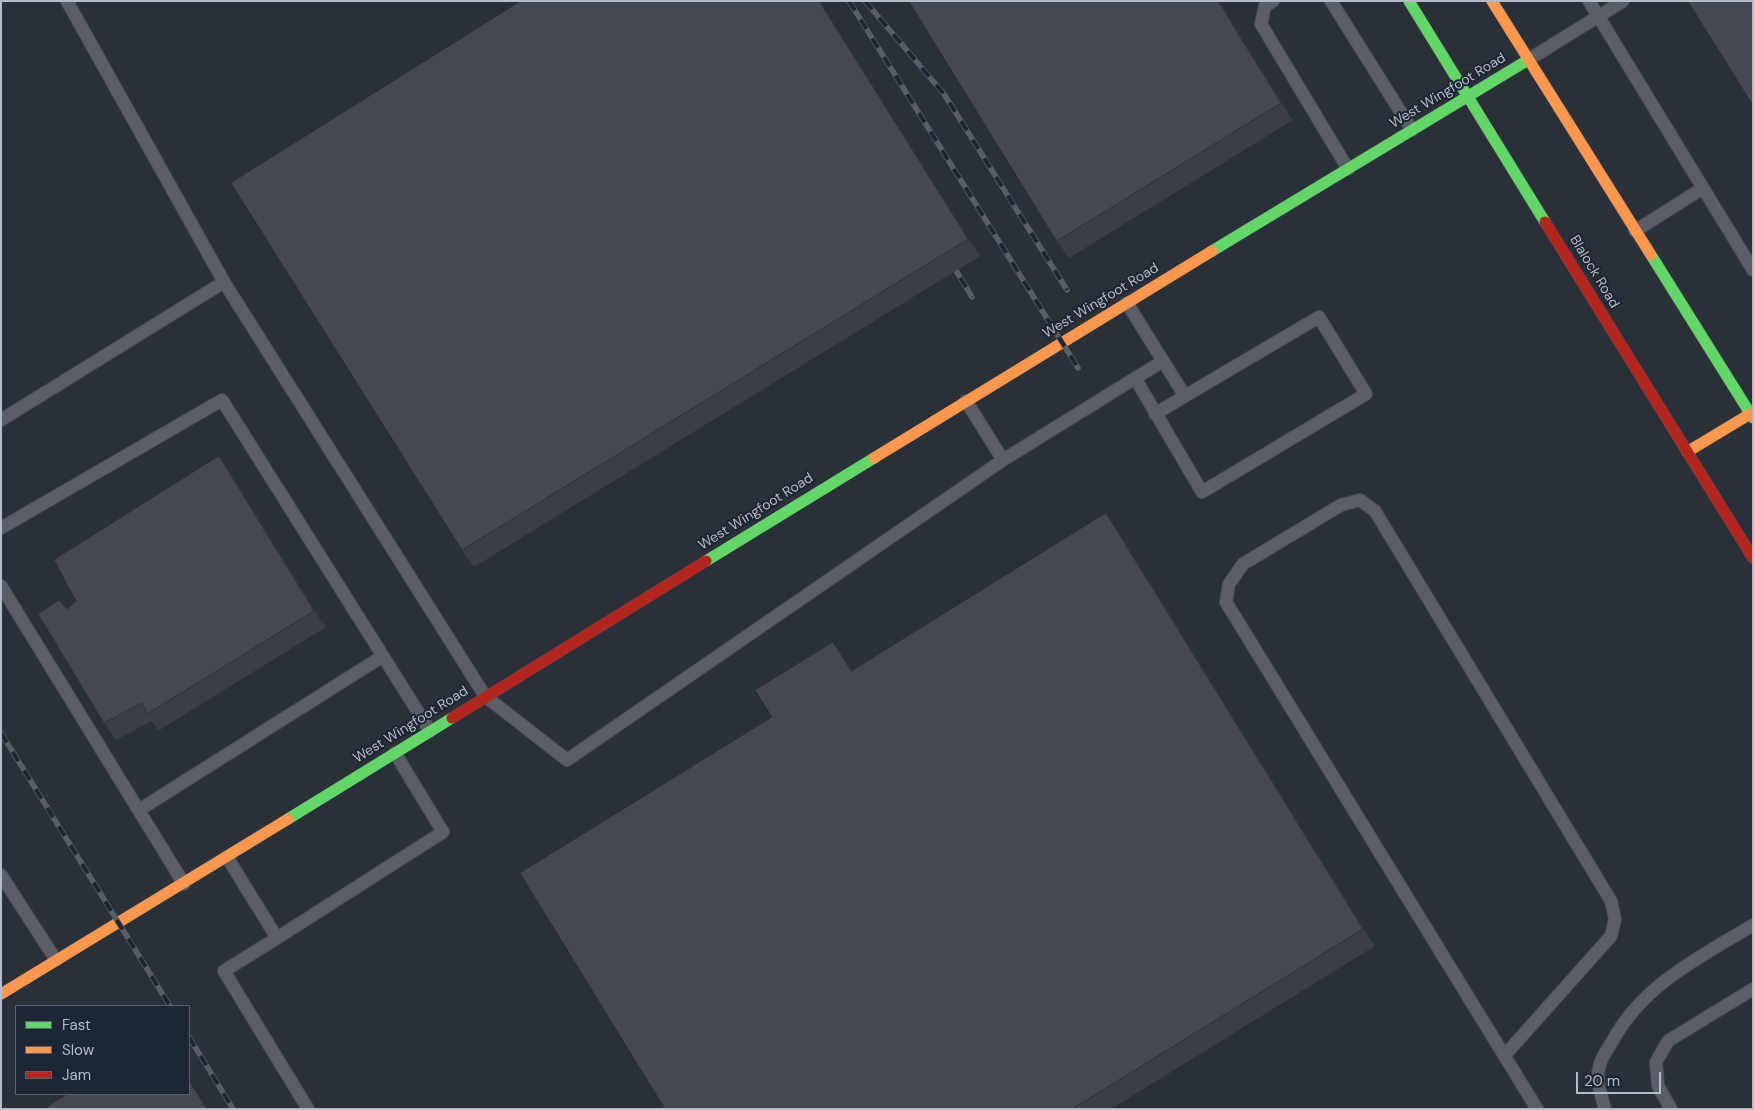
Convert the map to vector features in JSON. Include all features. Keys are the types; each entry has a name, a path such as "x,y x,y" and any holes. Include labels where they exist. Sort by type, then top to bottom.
{"street":[{"name":"Blalock Road","path":"1409,1 1753,558"},
{"path":"1492,1 1751,416 1686,452"},
{"name":"West Wingfoot Road","path":"1,994 184,884 966,400 1528,60"}],"lane":[{"path":"67,1 224,282 486,696 567,760 1003,460 1163,361"},
{"path":"1273,1 1265,6 1261,24 1348,169"},
{"path":"1331,1 1412,130"},
{"path":"1589,1 1753,270"},
{"path":"1528,60 1623,1"},
{"path":"1635,231 1703,188"},
{"path":"1,420 224,282"},
{"path":"1127,303 1185,396"},
{"path":"1135,378 1155,414 1202,492 1366,394 1318,317 1155,414"},
{"path":"1,528 222,400 430,731"},
{"path":"966,400 1003,460"},
{"path":"1504,1055 1610,936 1616,919 1611,901 1375,511 1360,500 1341,505 1243,564 1229,584 1226,602 1537,1109"},
{"path":"1,586 184,884"},
{"path":"139,810 383,656"},
{"path":"308,1109 224,970 442,832 395,753"},
{"path":"227,857 277,938"},
{"path":"1,875 56,960"},
{"path":"1605,1109 1598,1087 1600,1064 1619,1029 1639,1002 1668,977 1753,925"},
{"path":"1671,1109 1658,1086 1656,1062 1668,1041 1753,989"}],"building":[{"path":"521,1 819,1 968,239 462,550 231,183"},
{"path":"909,1 1218,1 1281,103 1057,241"},
{"path":"1688,1 1753,1 1753,105"},
{"path":"219,456 314,611 147,714 142,703 104,723 38,614 59,600 67,609 76,601 54,560"},
{"path":"1106,513 1363,929 1072,1109 665,1109 520,873 772,717 755,690 833,642 851,671"},
{"path":"190,1083 207,1109 44,1109 65,1095 190,1095"}],"railway":[{"path":"849,1 1078,368"},
{"path":"865,1 944,94 1067,290"},
{"path":"949,259 972,297"},
{"path":"1,733 169,1005"},
{"path":"190,1039 233,1109"}],"traffic: fast":[{"path":"1409,1 1545,222"},
{"path":"1212,251 1528,60"},
{"path":"1651,255 1753,418"},
{"path":"706,561 874,458"},
{"path":"288,819 452,718"}],"traffic: slow":[{"path":"1492,1 1651,255"},
{"path":"874,458 1212,251"},
{"path":"1687,452 1750,414"},
{"path":"1,994 288,819"}],"traffic: jam":[{"path":"1545,222 1753,558"},
{"path":"452,718 706,561"}]}
